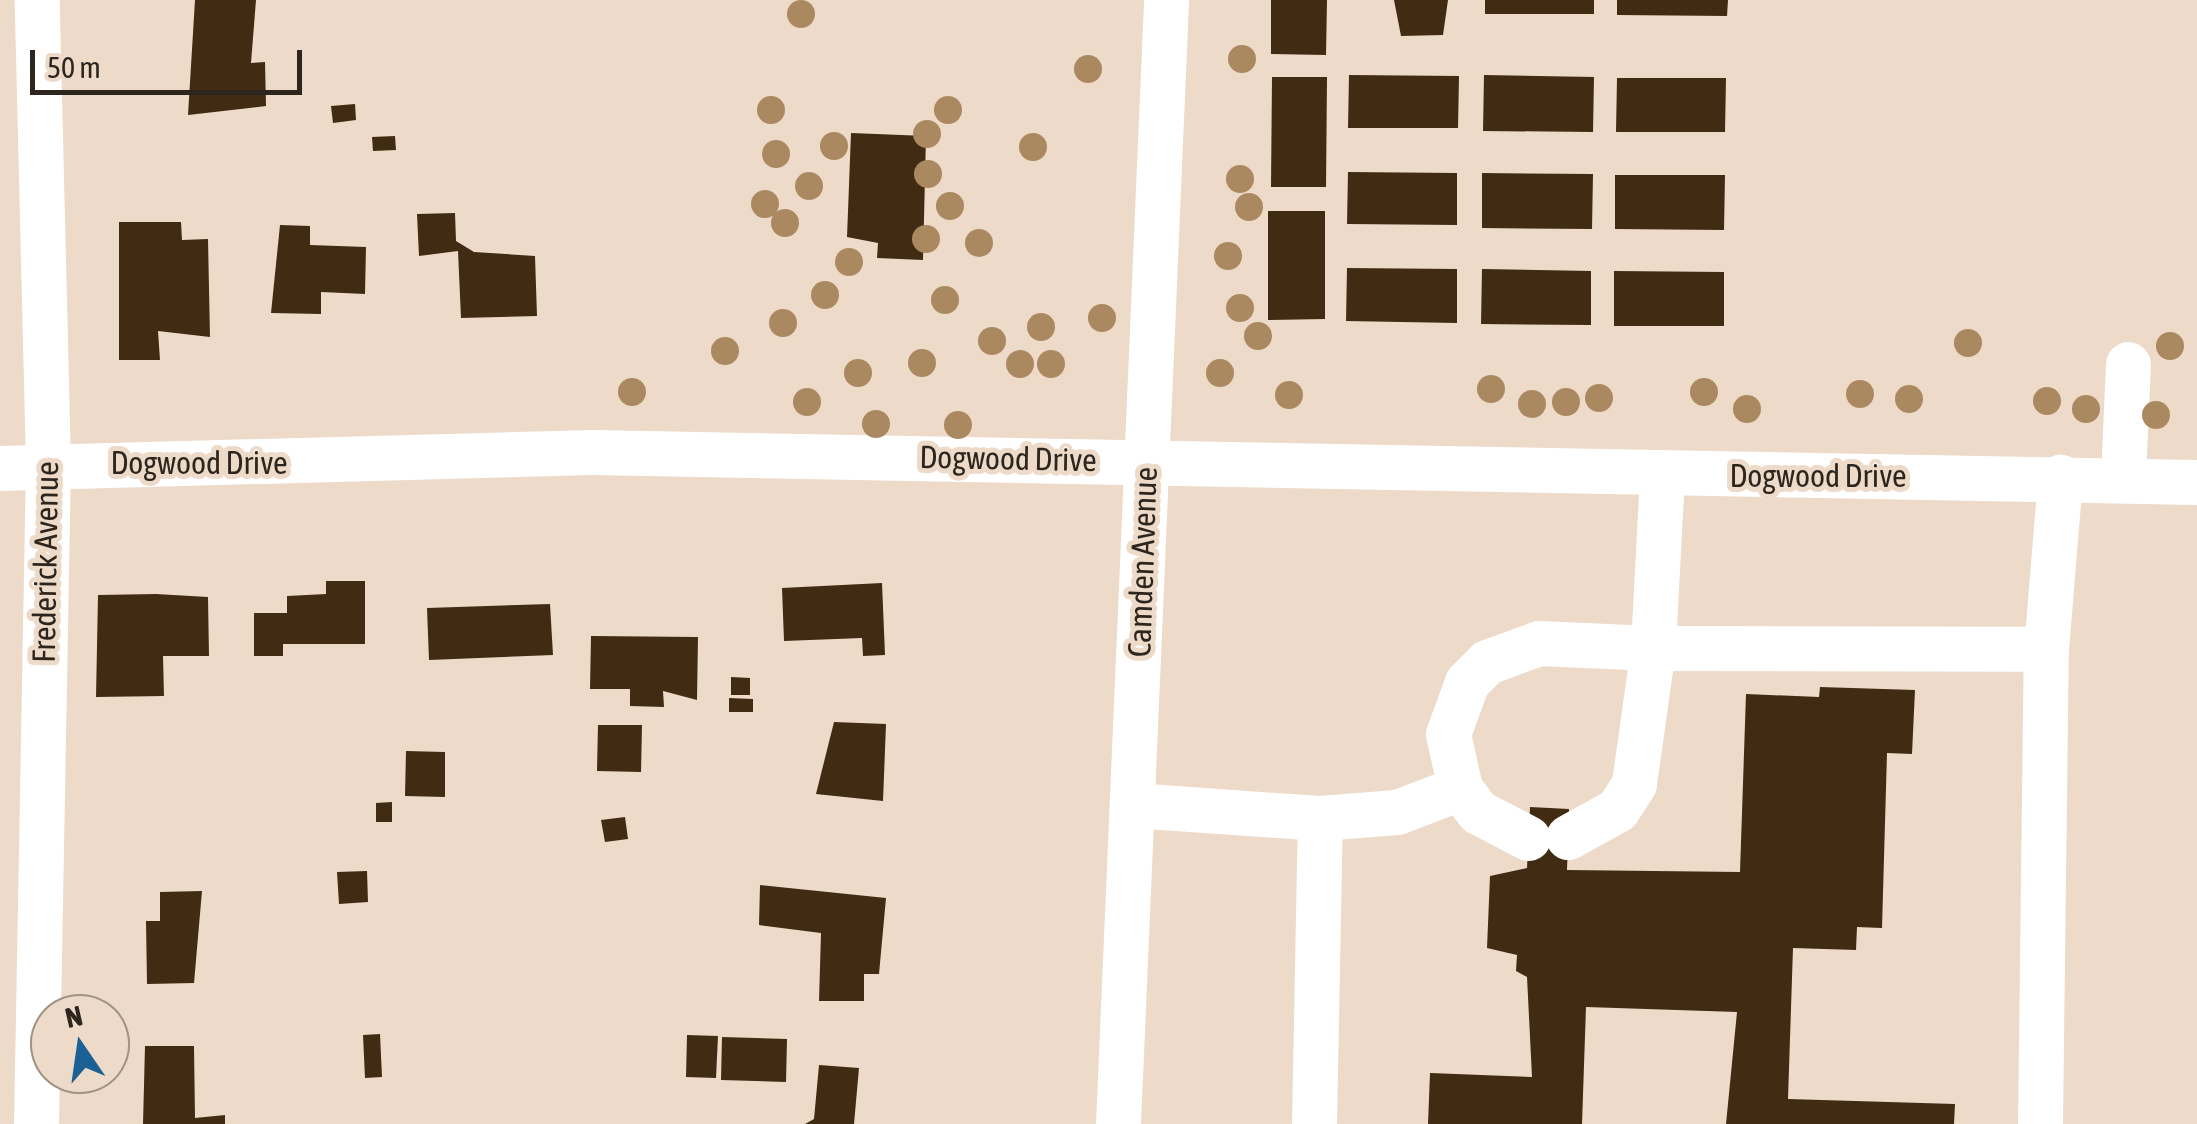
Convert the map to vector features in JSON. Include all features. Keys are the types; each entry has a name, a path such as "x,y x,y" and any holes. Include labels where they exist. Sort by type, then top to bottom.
{"street":[{"name":"Frederick Avenue","path":"36,1124 48,464 37,0"},
{"name":"Camden Avenue","path":"1118,1124 1166,0"},
{"path":"2122,478 2128,364"},
{"name":"Dogwood Drive","path":"0,468 592,452 1147,461 1662,476 2060,477 2197,482"},
{"path":"1662,476 1653,648 1634,784 1617,810 1548,838 1478,812 1460,788 1448,734 1460,694 1487,662 1539,643 1653,648 2046,649"},
{"path":"2040,1124 2046,649 2060,477"},
{"path":"1133,805 1320,818 1396,812 1460,788"},
{"path":"1314,1124 1320,818"}],"building":[{"path":"195,0 256,0 251,63 265,62 266,106 188,115"},
{"path":"1271,0 1327,0 1326,55 1271,54"},
{"path":"1394,0 1448,0 1443,35 1401,36"},
{"path":"1485,0 1594,0 1594,14 1485,14"},
{"path":"1617,0 1728,0 1727,16 1617,15"},
{"path":"1349,75 1459,76 1458,128 1348,128"},
{"path":"1484,75 1594,77 1593,132 1483,131"},
{"path":"1272,77 1327,77 1326,187 1271,187"},
{"path":"1617,78 1726,78 1725,132 1616,132"},
{"path":"355,104 356,120 333,123 331,106"},
{"path":"851,133 926,136 923,260 877,258 878,243 847,237"},
{"path":"395,136 396,150 373,151 372,137"},
{"path":"1348,172 1457,173 1457,225 1347,224"},
{"path":"1482,173 1593,174 1592,229 1482,228"},
{"path":"1615,175 1725,175 1724,230 1615,229"},
{"path":"1268,211 1325,211 1325,319 1268,320"},
{"path":"455,213 456,241 474,252 535,256 537,316 461,318 458,251 419,256 417,214"},
{"path":"119,222 181,222 182,240 208,239 210,337 158,331 160,360 119,360"},
{"path":"280,225 310,226 310,245 366,247 365,294 321,292 321,314 271,313"},
{"path":"1347,268 1457,269 1457,323 1346,321"},
{"path":"1482,269 1591,271 1591,325 1481,324"},
{"path":"1614,271 1724,272 1724,326 1614,326"},
{"path":"326,581 365,581 365,644 283,644 283,656 254,656 254,613 287,613 287,596 326,594"},
{"path":"882,583 885,655 863,656 862,638 784,641 782,588"},
{"path":"98,595 208,597 209,656 163,656 164,696 96,697"},
{"path":"550,604 553,655 429,660 427,608"},
{"path":"591,636 698,637 697,700 663,691 664,707 630,706 630,689 590,689"},
{"path":"731,677 750,678 750,695 731,695"},
{"path":"1820,687 1915,690 1912,754 1887,753 1882,928 1857,927 1856,950 1793,948 1788,1099 1955,1104 1954,1124 1726,1124 1737,1012 1586,1007 1582,1124 1428,1124 1430,1073 1532,1077 1527,977 1516,971 1517,955 1487,948 1490,876 1527,868 1530,807 1569,809 1567,870 1740,872 1746,694 1819,697"},
{"path":"729,698 753,699 753,712 729,712"},
{"path":"834,722 886,724 883,801 816,794"},
{"path":"598,725 642,725 641,772 597,771"},
{"path":"406,751 445,752 445,797 405,796"},
{"path":"392,802 392,822 376,822 376,803"},
{"path":"625,817 628,839 605,842 601,820"},
{"path":"367,871 368,902 339,904 337,872"},
{"path":"760,885 886,898 879,974 864,974 864,1001 819,1001 821,933 759,925"},
{"path":"202,891 194,983 147,984 146,921 160,921 160,892"},
{"path":"380,1034 382,1077 365,1078 363,1035"},
{"path":"687,1035 718,1036 716,1078 686,1077"},
{"path":"722,1037 787,1039 786,1082 721,1080"},
{"path":"145,1046 194,1046 195,1118 225,1115 225,1124 143,1124"},
{"path":"819,1065 859,1068 854,1124 805,1124 814,1119"}]}
